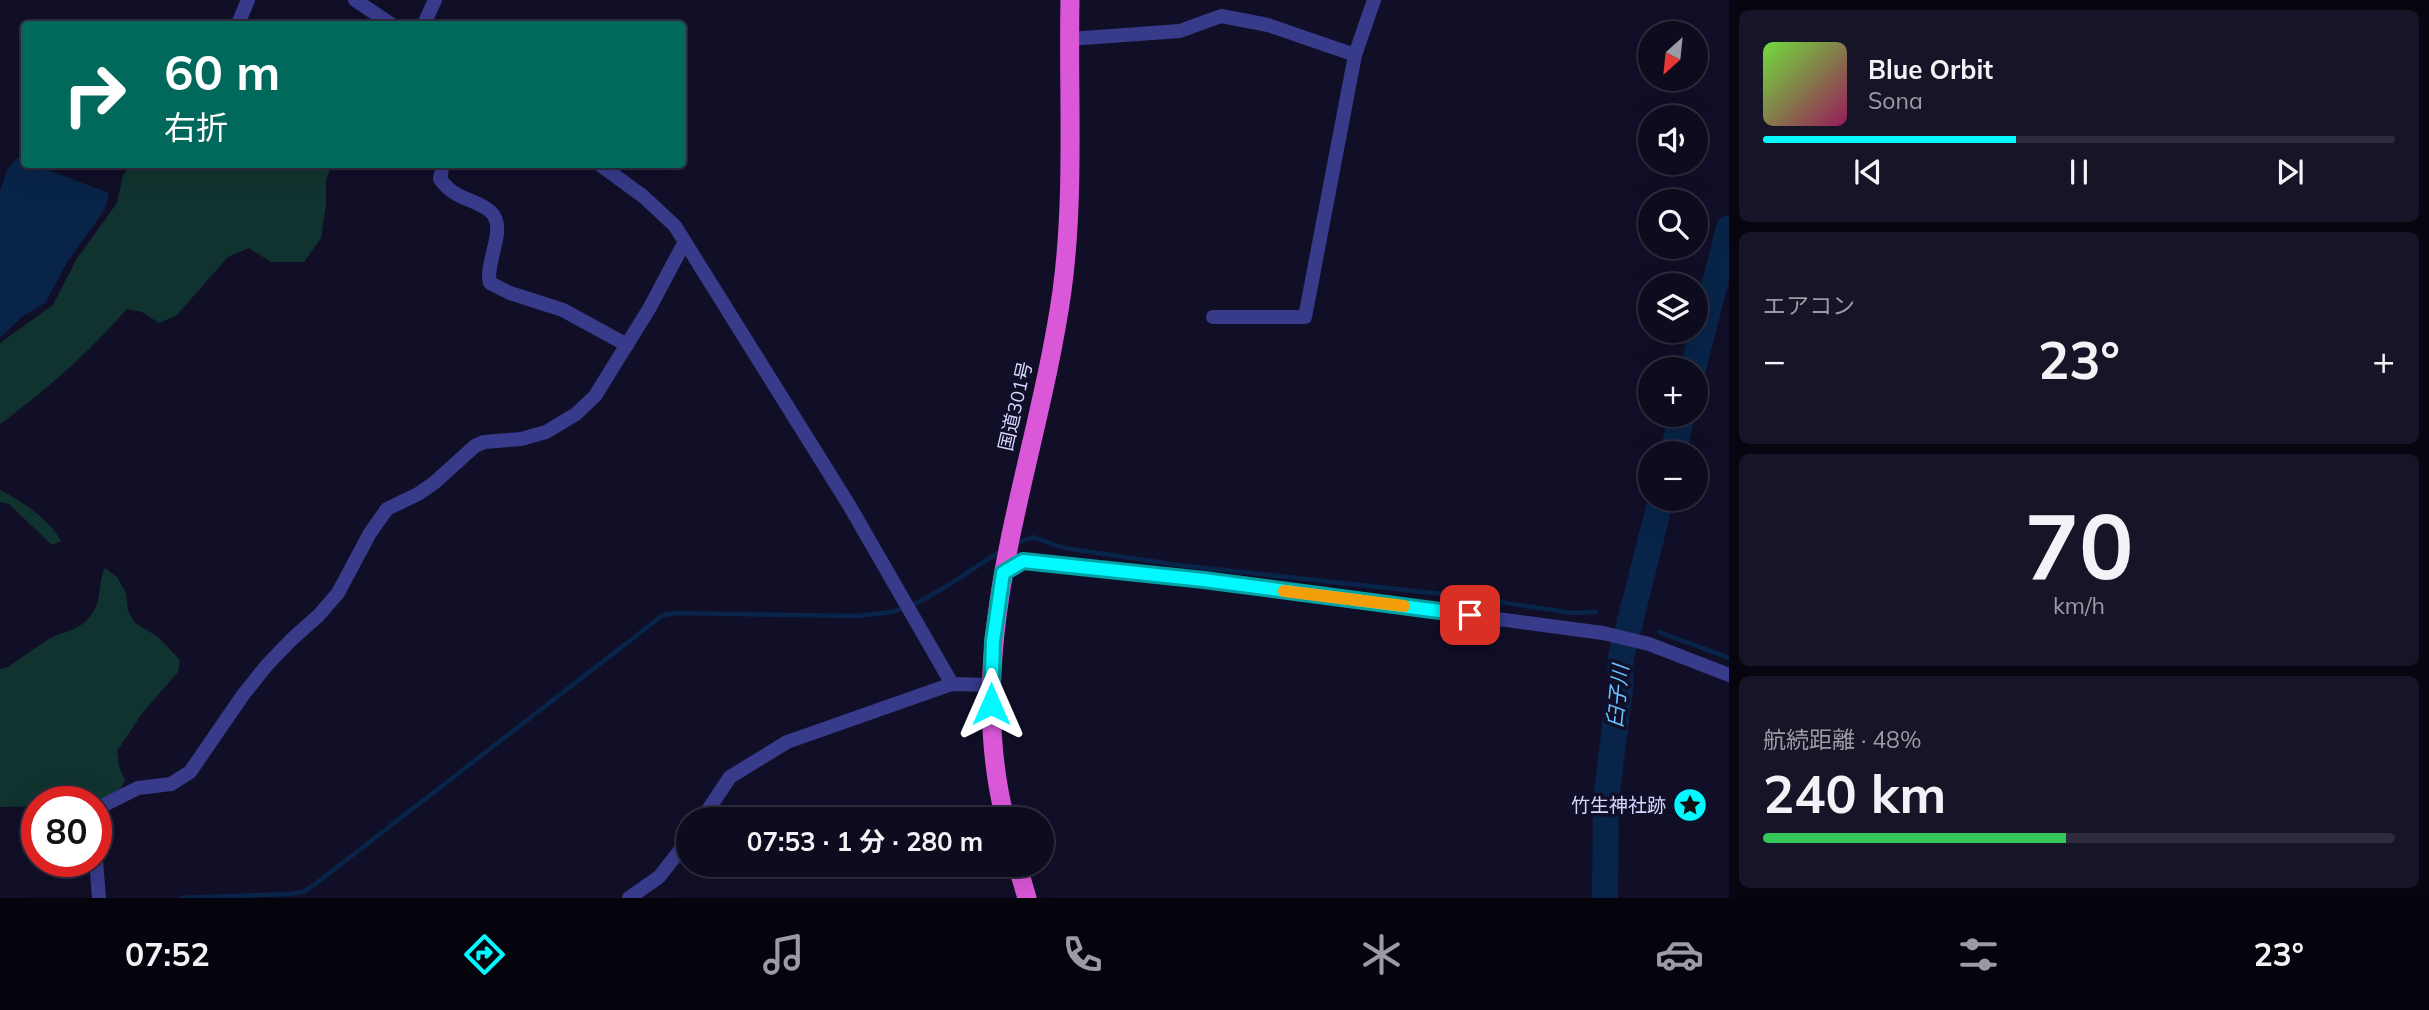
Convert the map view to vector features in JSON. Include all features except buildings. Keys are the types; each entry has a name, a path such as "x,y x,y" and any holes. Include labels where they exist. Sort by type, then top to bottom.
{"highway":[{"name":"国道301号","path":"1003,807 993,743 990,685 993,641 1009,539 1061,293 1069,225 1070,0"},
{"path":"1021,877 1027,898"}],"street":[{"path":"239,21 248,0"},
{"path":"355,0 386,21"},
{"path":"425,21 435,0"},
{"path":"1213,317 1305,317 1355,55 1374,0"},
{"path":"1069,39 1180,31 1221,16 1268,25 1355,55"},
{"path":"442,168 440,179 449,191 491,212 497,221 488,275 490,283 510,293 563,310 627,345"},
{"path":"604,168 644,197 675,226 849,506 952,684"},
{"path":"112,801 138,789 171,784 190,772 267,665 338,593 370,533 387,509 435,483 475,446 484,442 521,439 546,432 568,419 594,397 649,309 685,244"},
{"path":"1004,566 1023,561 1204,580 1609,635 1641,642 1729,676"},
{"path":"710,807 730,777 787,742 952,684 990,685"},
{"path":"629,898 659,877 676,855"},
{"path":"97,877 99,896"}],"green space":[{"path":"129,168 331,168 326,180 326,205 321,238 304,262 271,262 249,248 228,257 176,316 159,323 142,312 127,309 66,370 0,424 0,343 53,305 76,260 117,203 123,175"},
{"path":"0,490 35,512 61,541 52,545 9,504 0,502"},
{"path":"105,568 117,577 126,593 128,611 135,623 158,637 180,660 178,672 143,712 117,751 125,780 120,791 112,795 112,786 21,786 21,806 0,807 0,669 8,667 49,639 87,620 95,609"}],"water":[{"path":"17,158 21,159 21,168 43,168 109,193 105,209 68,261 45,303 23,316 0,338 0,191 7,170"}],"waterway":[{"name":"臼子川","path":"1696,357 1729,228"},
{"name":"臼子川","path":"1676,441 1679,427"},
{"name":"臼子川","path":"1605,898 1606,799 1620,688 1621,657 1658,511"},
{"path":"1017,543 1033,537 1064,548 1178,565 1460,596 1572,613 1596,612"},
{"path":"912,605 1003,550"},
{"path":"181,898 303,892 663,615 857,616 903,608"},
{"name":"臼子川","path":"1619,617 1641,627"},
{"path":"1659,632 1729,658"}],"slow traffic":[{"path":"1284,591 1404,606"}],"place":[{"name":"竹生神社跡","path":"1690,805"}],"route":[{"path":"991,704 993,641 1003,573 1023,561 1204,580 1470,615"}]}
